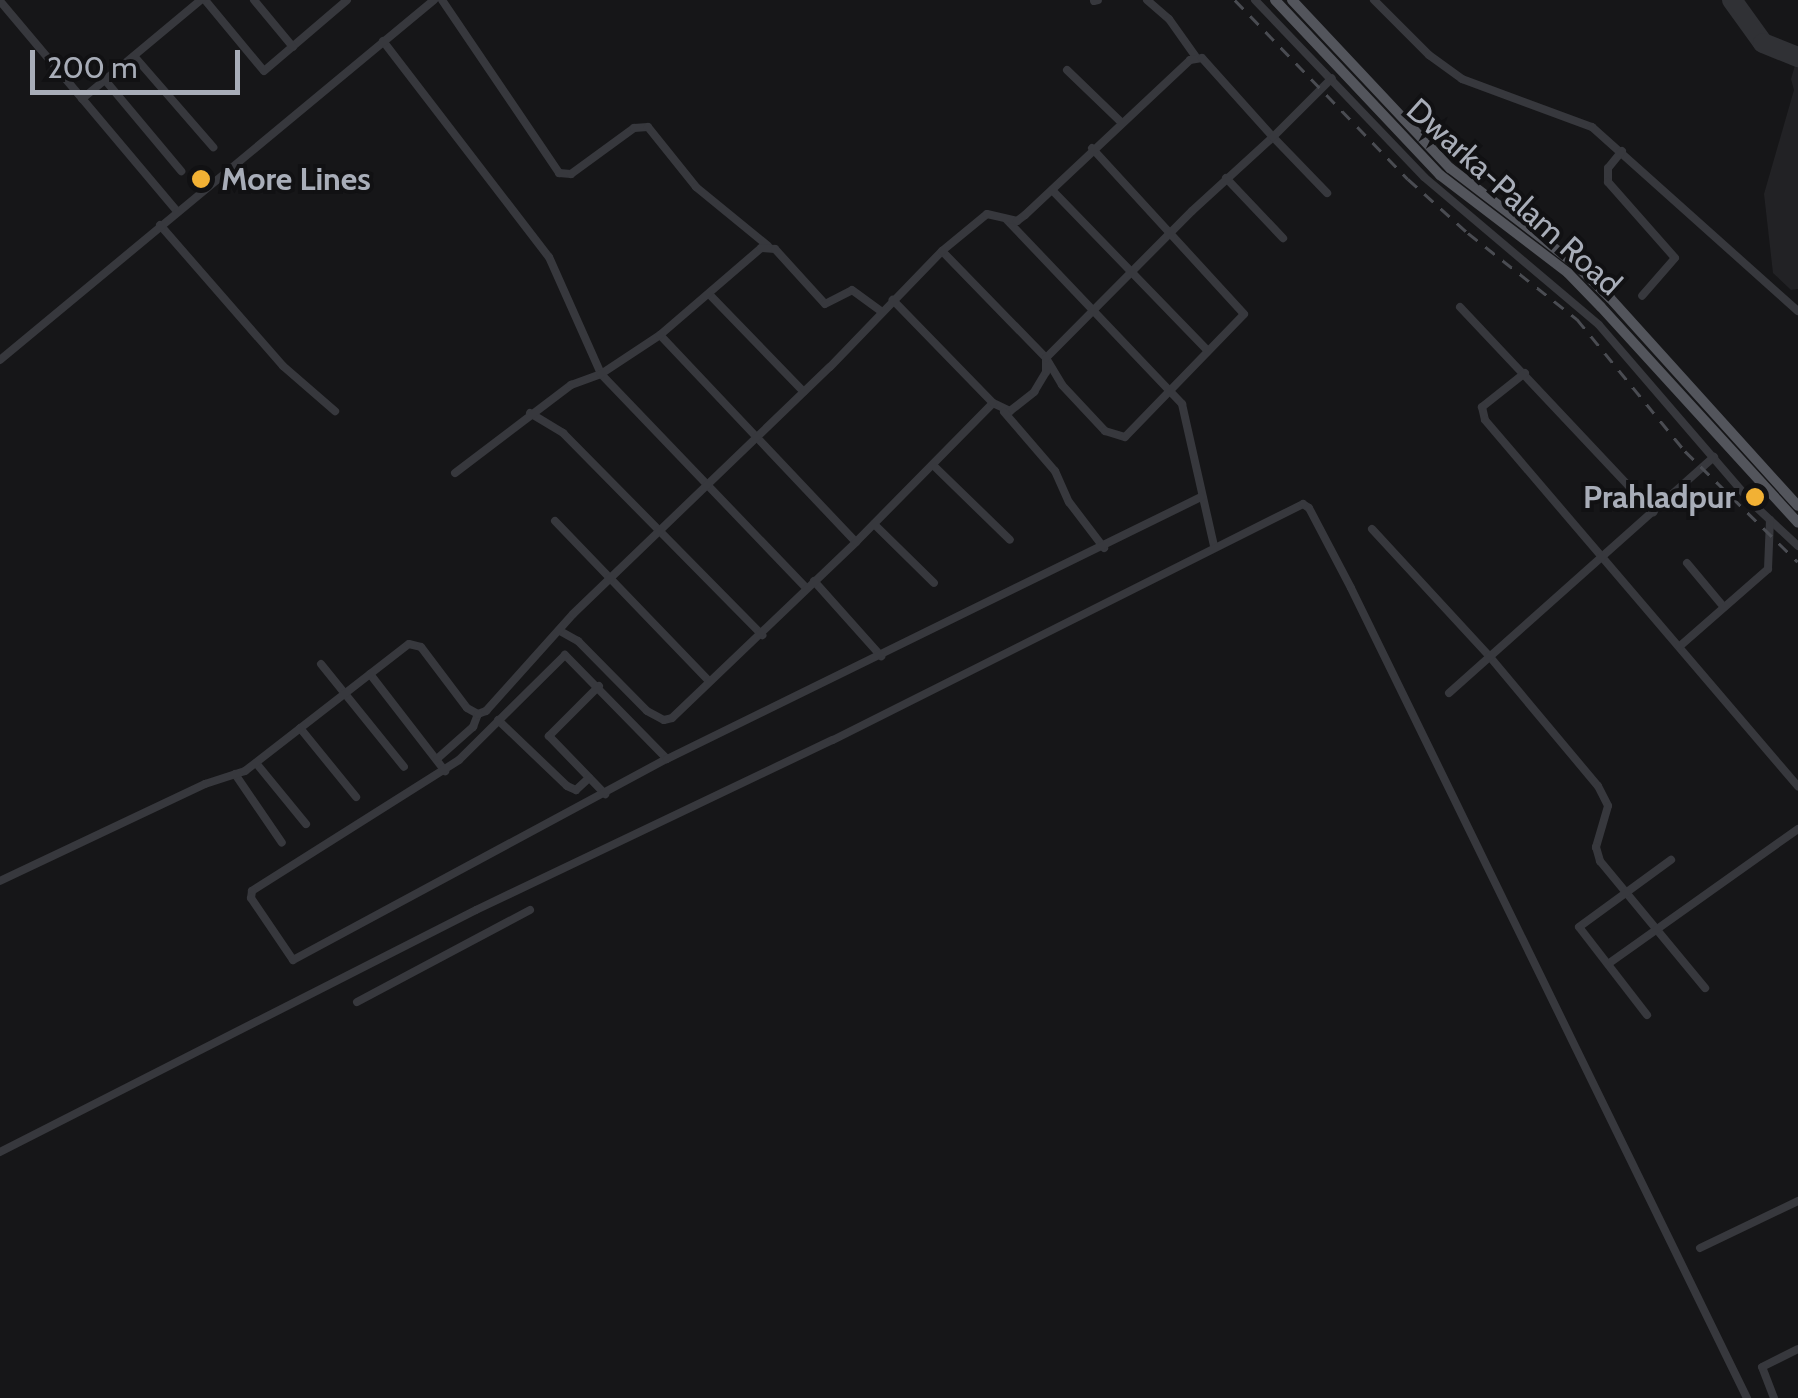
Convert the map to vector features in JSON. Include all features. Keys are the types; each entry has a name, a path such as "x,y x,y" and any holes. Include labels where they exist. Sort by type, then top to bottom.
{"main road":[{"name":"Dwarka-Palam Road","path":"1275,0 1440,175 1568,274 1601,307 1798,523"},
{"name":"Dwarka-Palam Road","path":"1292,0 1450,168 1576,264 1798,506"},
{"path":"1302,11 1314,0"}],"street":[{"path":"0,0 177,211"},
{"path":"82,99 203,0 264,72 347,0"},
{"path":"254,0 292,47"},
{"path":"0,360 434,0"},
{"path":"442,0 559,173 571,174 634,128 648,128 696,186 768,246 825,304 852,290 880,311"},
{"path":"1147,0 1169,20 1196,57 1327,193"},
{"path":"1254,0 1424,178 1598,325 1770,520 1798,546"},
{"path":"1374,0 1430,55 1462,79 1572,118 1622,151 1798,311"},
{"path":"384,41 549,257 602,374 806,588"},
{"path":"134,56 213,148"},
{"path":"438,758 473,726 478,714 498,702 609,578 804,392 942,251 987,214 1017,221 1120,121 1196,57"},
{"path":"1067,70 1120,121"},
{"path":"1004,412 1043,381 1046,358 1091,310 1332,78"},
{"path":"105,80 181,171"},
{"path":"942,251 1046,358 1062,385 1112,436 1126,437 1242,319 1243,308 1092,148"},
{"path":"1622,151 1608,168 1608,182 1675,258 1642,296"},
{"path":"1226,178 1283,238"},
{"path":"1052,190 1208,351"},
{"path":"1005,218 1173,391 1188,418 1214,546"},
{"path":"160,225 283,366 335,411"},
{"path":"455,473 530,413 572,385 602,374 660,335 768,246"},
{"path":"709,294 804,392"},
{"path":"893,300 1004,412 1054,470 1069,502 1104,548"},
{"path":"1460,307 1653,512"},
{"path":"660,335 856,542"},
{"path":"1524,372 1482,406 1482,414 1798,786"},
{"path":"560,632 578,641 654,717 672,718 762,636 993,404"},
{"path":"530,413 563,433 762,636"},
{"path":"1449,694 1714,457"},
{"path":"932,466 1010,540"},
{"path":"668,759 566,655 445,770 252,891 251,898 293,960 668,759 1201,497"},
{"path":"0,1152 476,910 832,740 1300,505 1309,508 1748,1398"},
{"path":"1680,646 1770,566 1770,520"},
{"path":"555,521 709,681"},
{"path":"874,524 934,582"},
{"path":"1372,529 1490,657 1606,797 1606,816 1596,853 1626,895 1705,988"},
{"path":"1687,563 1723,606"},
{"path":"814,581 881,656"},
{"path":"0,882 256,762 396,652 416,644 467,708 478,714"},
{"path":"321,664 404,767"},
{"path":"370,674 445,770"},
{"path":"599,686 548,736 604,794"},
{"path":"498,720 567,786 576,790 589,778"},
{"path":"300,728 356,797"},
{"path":"256,762 306,824"},
{"path":"235,774 282,843"},
{"path":"1608,964 1798,829"},
{"path":"1647,1015 1579,927 1671,860"},
{"path":"357,1002 530,910"},
{"path":"1700,1248 1798,1200"},
{"path":"1774,1398 1762,1368 1798,1348"}],"shaded area":[{"path":"1798,55 1798,289 1791,290 1773,273 1764,194 1794,90 1791,79"}],"taxiway":[{"path":"1732,0 1763,43 1798,57"}],"railway":[{"path":"1235,0 1408,179 1468,233 1577,319 1685,451 1798,562"}],"place":[{"name":"More Lines","path":"201,179"},
{"name":"Prahladpur","path":"1755,497"}]}
